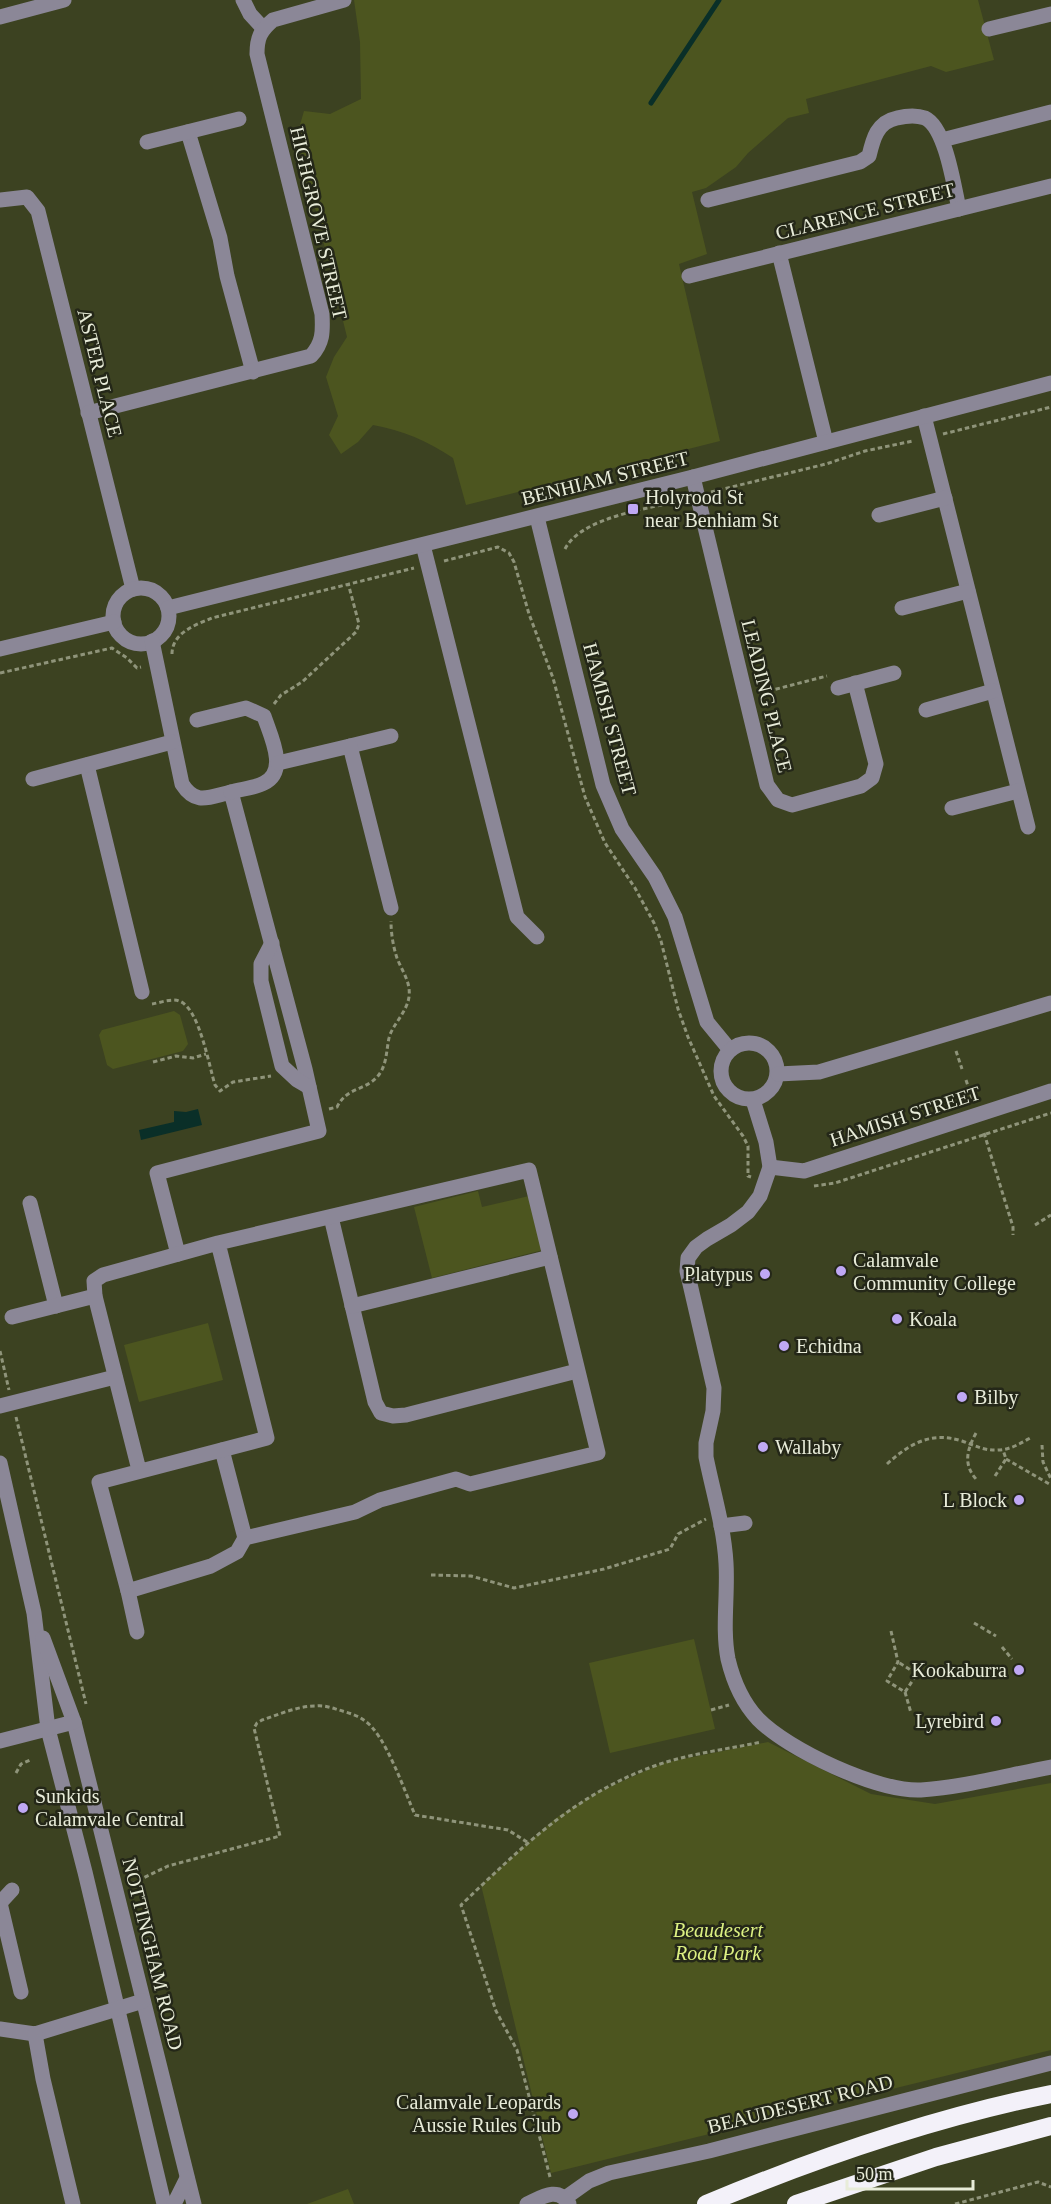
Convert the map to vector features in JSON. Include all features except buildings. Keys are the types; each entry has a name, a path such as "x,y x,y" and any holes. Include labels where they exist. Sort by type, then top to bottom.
{"highway":[{"path":"706,2204 812,2162 885,2137 1051,2094"},
{"path":"796,2204 936,2157 1051,2126"}],"street":[{"path":"0,17 64,0"},
{"path":"243,0 250,14 263,28 296,6 344,0"},
{"path":"989,29 1051,14"},
{"name":"HIGHGROVE STREET","path":"88,413 311,356 320,346 323,332 322,314 257,54 257,39 263,28"},
{"path":"942,140 1051,112"},
{"path":"708,200 860,162 869,156 879,127 894,118 914,116 926,118 942,140 959,209"},
{"path":"147,142 239,119"},
{"path":"188,132 220,238 227,276 253,372"},
{"name":"CLARENCE STREET","path":"689,276 1051,186"},
{"name":"ASTER PLACE","path":"0,200 27,197 38,211 133,589"},
{"path":"779,254 826,442"},
{"name":"BENHIAM STREET","path":"168,608 537,517 1051,383"},
{"path":"924,416 1028,827"},
{"name":"LEADING PLACE","path":"693,477 767,785 778,800 792,805 861,786 872,778 876,764 855,683"},
{"path":"879,515 945,498"},
{"name":"HAMISH STREET","path":"537,517 603,784 622,829 655,877 675,917 707,1022 730,1050"},
{"path":"423,545 517,917 537,937"},
{"path":"133,589 154,591 160,595 170,616 165,631 152,641 143,644 134,642 118,631 114,622 113,614 119,598 133,589"},
{"path":"902,608 968,591"},
{"path":"0,649 114,622"},
{"path":"152,641 182,784 189,795 198,799 231,792 265,783 271,777 278,763 264,716 246,708 197,720"},
{"path":"838,688 894,673"},
{"path":"926,710 993,692"},
{"path":"278,763 391,736"},
{"path":"33,778 172,742"},
{"path":"350,746 391,908"},
{"path":"87,765 142,992"},
{"path":"952,808 1018,791"},
{"path":"178,1254 157,1173 319,1131 272,942 231,792"},
{"path":"272,942 261,964 261,981 282,1066 288,1073 309,1087"},
{"path":"777,1074 819,1072 1051,1003"},
{"path":"747,1043 766,1048 773,1055 777,1064 777,1074 772,1088 753,1100 735,1096 723,1083 721,1066 730,1050 747,1043"},
{"name":"HAMISH STREET","path":"770,1167 804,1171 1051,1091"},
{"path":"753,1100 766,1142 770,1167 760,1196 748,1212 731,1226 696,1247 688,1258 687,1272 714,1388 706,1456 715,1526 726,1565 726,1640 735,1683 758,1718 781,1738 872,1783 920,1790 1051,1767"},
{"path":"139,1470 95,1296 94,1281 103,1275 178,1254 529,1170 598,1453 470,1484 456,1479 380,1500 355,1512 245,1538"},
{"path":"30,1203 56,1306"},
{"path":"331,1217 375,1402 381,1413 393,1416 406,1415 577,1371"},
{"path":"137,1632 99,1482 267,1438 218,1244"},
{"path":"352,1306 550,1257"},
{"path":"12,1317 95,1296"},
{"path":"0,1406 116,1377"},
{"path":"128,1591 211,1566 237,1552 245,1538 222,1450"},
{"name":"NOTTINGHAM ROAD","path":"0,1463 34,1613 48,1729 85,1872 164,2204"},
{"path":"715,1526 745,1522"},
{"name":"NOTTINGHAM ROAD","path":"34,1613 74,1722 194,2204"},
{"path":"0,1742 74,1722"},
{"path":"12,1890 0,1903 21,1992"},
{"path":"0,2029 35,2034 143,2001"},
{"path":"35,2034 43,2079 73,2204"},
{"name":"BEAUDESERT ROAD","path":"527,2204 554,2193 567,2201 589,2181 609,2173 709,2151 1051,2063"},
{"path":"174,2204 187,2178"}],"path":[{"path":"565,549 570,540 595,523 826,464 865,451 1051,407"},
{"path":"0,673 112,648 128,658 137,668 156,664 172,659 172,649 177,638 191,627 212,618 498,547 509,553 553,678 585,798 605,843 635,888 654,923 688,1037 714,1096 747,1146 748,1176 756,1178"},
{"path":"264,716 281,695 302,682 356,632 359,624 348,583"},
{"path":"745,697 836,674 838,688"},
{"path":"315,1113 337,1107 348,1093 377,1078 385,1064 389,1035 399,1022 409,999 409,985 395,950 391,908"},
{"path":"142,992 150,1005 177,1000 185,1004 197,1022 215,1086 220,1091 233,1082 288,1073"},
{"path":"956,1051 962,1069"},
{"path":"153,1062 176,1056 193,1058 206,1054"},
{"path":"966,1080 976,1108"},
{"path":"810,1186 835,1183 1051,1113"},
{"path":"985,1134 1010,1216 1013,1235"},
{"path":"1035,1225 1051,1215"},
{"path":"976,1433 967,1461 969,1470 976,1479"},
{"path":"887,1464 909,1445 926,1439 952,1438 986,1450 1003,1449 1032,1437"},
{"path":"1042,1444 1045,1470 1051,1479"},
{"path":"1003,1449 1006,1459 1051,1485"},
{"path":"995,1476 1006,1459"},
{"path":"431,1575 471,1576 514,1588 603,1569 670,1550 678,1534 707,1518 715,1526"},
{"path":"974,1623 996,1636"},
{"path":"887,1681 898,1662 891,1631"},
{"path":"1002,1647 1012,1659"},
{"path":"898,1662 917,1674"},
{"path":"910,1713 906,1692 920,1669"},
{"path":"883,1678 906,1692"},
{"path":"711,1710 736,1702"},
{"path":"129,1885 168,1866 280,1836 254,1728 262,1720 300,1708 317,1706 326,1706 354,1715 373,1727 387,1752 415,1815 508,1830 527,1842"},
{"path":"550,2177 517,2050 496,2011 462,1905 527,1842 584,1800 614,1783 651,1767 699,1753 768,1739"},
{"path":"16,1773 21,1764 30,1760"},
{"path":"955,2204 1038,2182 1051,2187"}],"green space":[{"path":"354,0 978,0 994,60 946,72 931,66 806,99 809,113 788,118 748,153 736,167 706,188 692,192 707,254 679,264 720,441 466,505 453,458 434,446 404,433 373,425 358,442 341,454 329,435 338,416 326,377 334,357 347,337 297,135 304,111 330,114 361,99 360,42"},
{"path":"174,1011 180,1015 188,1044 183,1051 113,1069 107,1065 99,1035 102,1030"},
{"path":"478,1191 482,1207 529,1196 543,1250 432,1278 414,1207"},
{"path":"208,1323 223,1380 139,1402 124,1345"},
{"path":"694,1639 715,1729 610,1753 589,1663"},
{"name":"Beaudesert Road Park","path":"768,1742 871,1794 935,1804 1051,1783 1051,2050 551,2173 481,1885 556,1818 596,1793 663,1763"},
{"path":"348,2189 354,2204 307,2204"}],"water":[{"path":"198,1109 202,1125 141,1140 139,1130 174,1122 174,1111 186,1112"}],"waterway":[{"path":"651,103 719,0"}],"place":[{"name":"Holyrood St near Benhiam St","path":"633,509"},
{"name":"Calamvale Community College","path":"841,1271"},
{"name":"Platypus","path":"765,1274"},
{"name":"Koala","path":"897,1319"},
{"name":"Echidna","path":"784,1346"},
{"name":"Bilby","path":"962,1397"},
{"name":"Wallaby","path":"763,1447"},
{"name":"L Block","path":"1019,1500"},
{"name":"Kookaburra","path":"1019,1670"},
{"name":"Lyrebird","path":"996,1721"},
{"name":"Sunkids Calamvale Central","path":"23,1808"},
{"name":"Calamvale Leopards Aussie Rules Club","path":"573,2114"}]}
